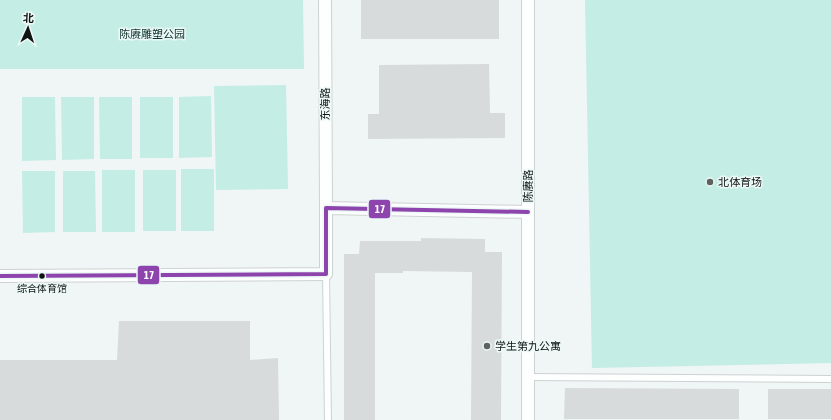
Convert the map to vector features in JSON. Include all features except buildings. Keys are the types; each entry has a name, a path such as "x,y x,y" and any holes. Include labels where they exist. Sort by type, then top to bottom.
{"street":[{"name":"东海路","path":"324,0 326,274"},
{"name":"陈赓路","path":"528,0 528,420"},
{"path":"326,208 528,212"},
{"path":"0,276 326,274"}],"lane":[{"path":"326,274 328,420"},
{"path":"528,377 831,378"}],"green space":[{"name":"陈赓雕塑公园","path":"0,0 303,0 304,69 0,69"},
{"name":"北体育场","path":"585,0 831,0 831,363 592,368"},
{"path":"286,85 288,189 216,190 214,86"},
{"path":"211,96 212,157 179,158 179,97"},
{"path":"22,97 55,97 56,160 22,161"},
{"path":"61,97 94,97 94,159 62,160"},
{"path":"99,97 132,97 132,159 100,159"},
{"path":"140,97 173,97 173,158 140,158"},
{"path":"181,169 214,169 214,231 181,231"},
{"path":"102,170 135,170 135,232 102,232"},
{"path":"143,170 176,170 176,231 143,231"},
{"path":"22,171 55,171 55,232 23,233"},
{"path":"63,171 95,171 96,232 63,232"}],"transit line":[{"name":"17","path":"0,276 326,274 326,208 528,212"}],"place":[{"name":"北体育场","path":"710,182"},
{"name":"综合体育馆","path":"42,276"},
{"name":"学生第九公寓","path":"487,346"}]}
